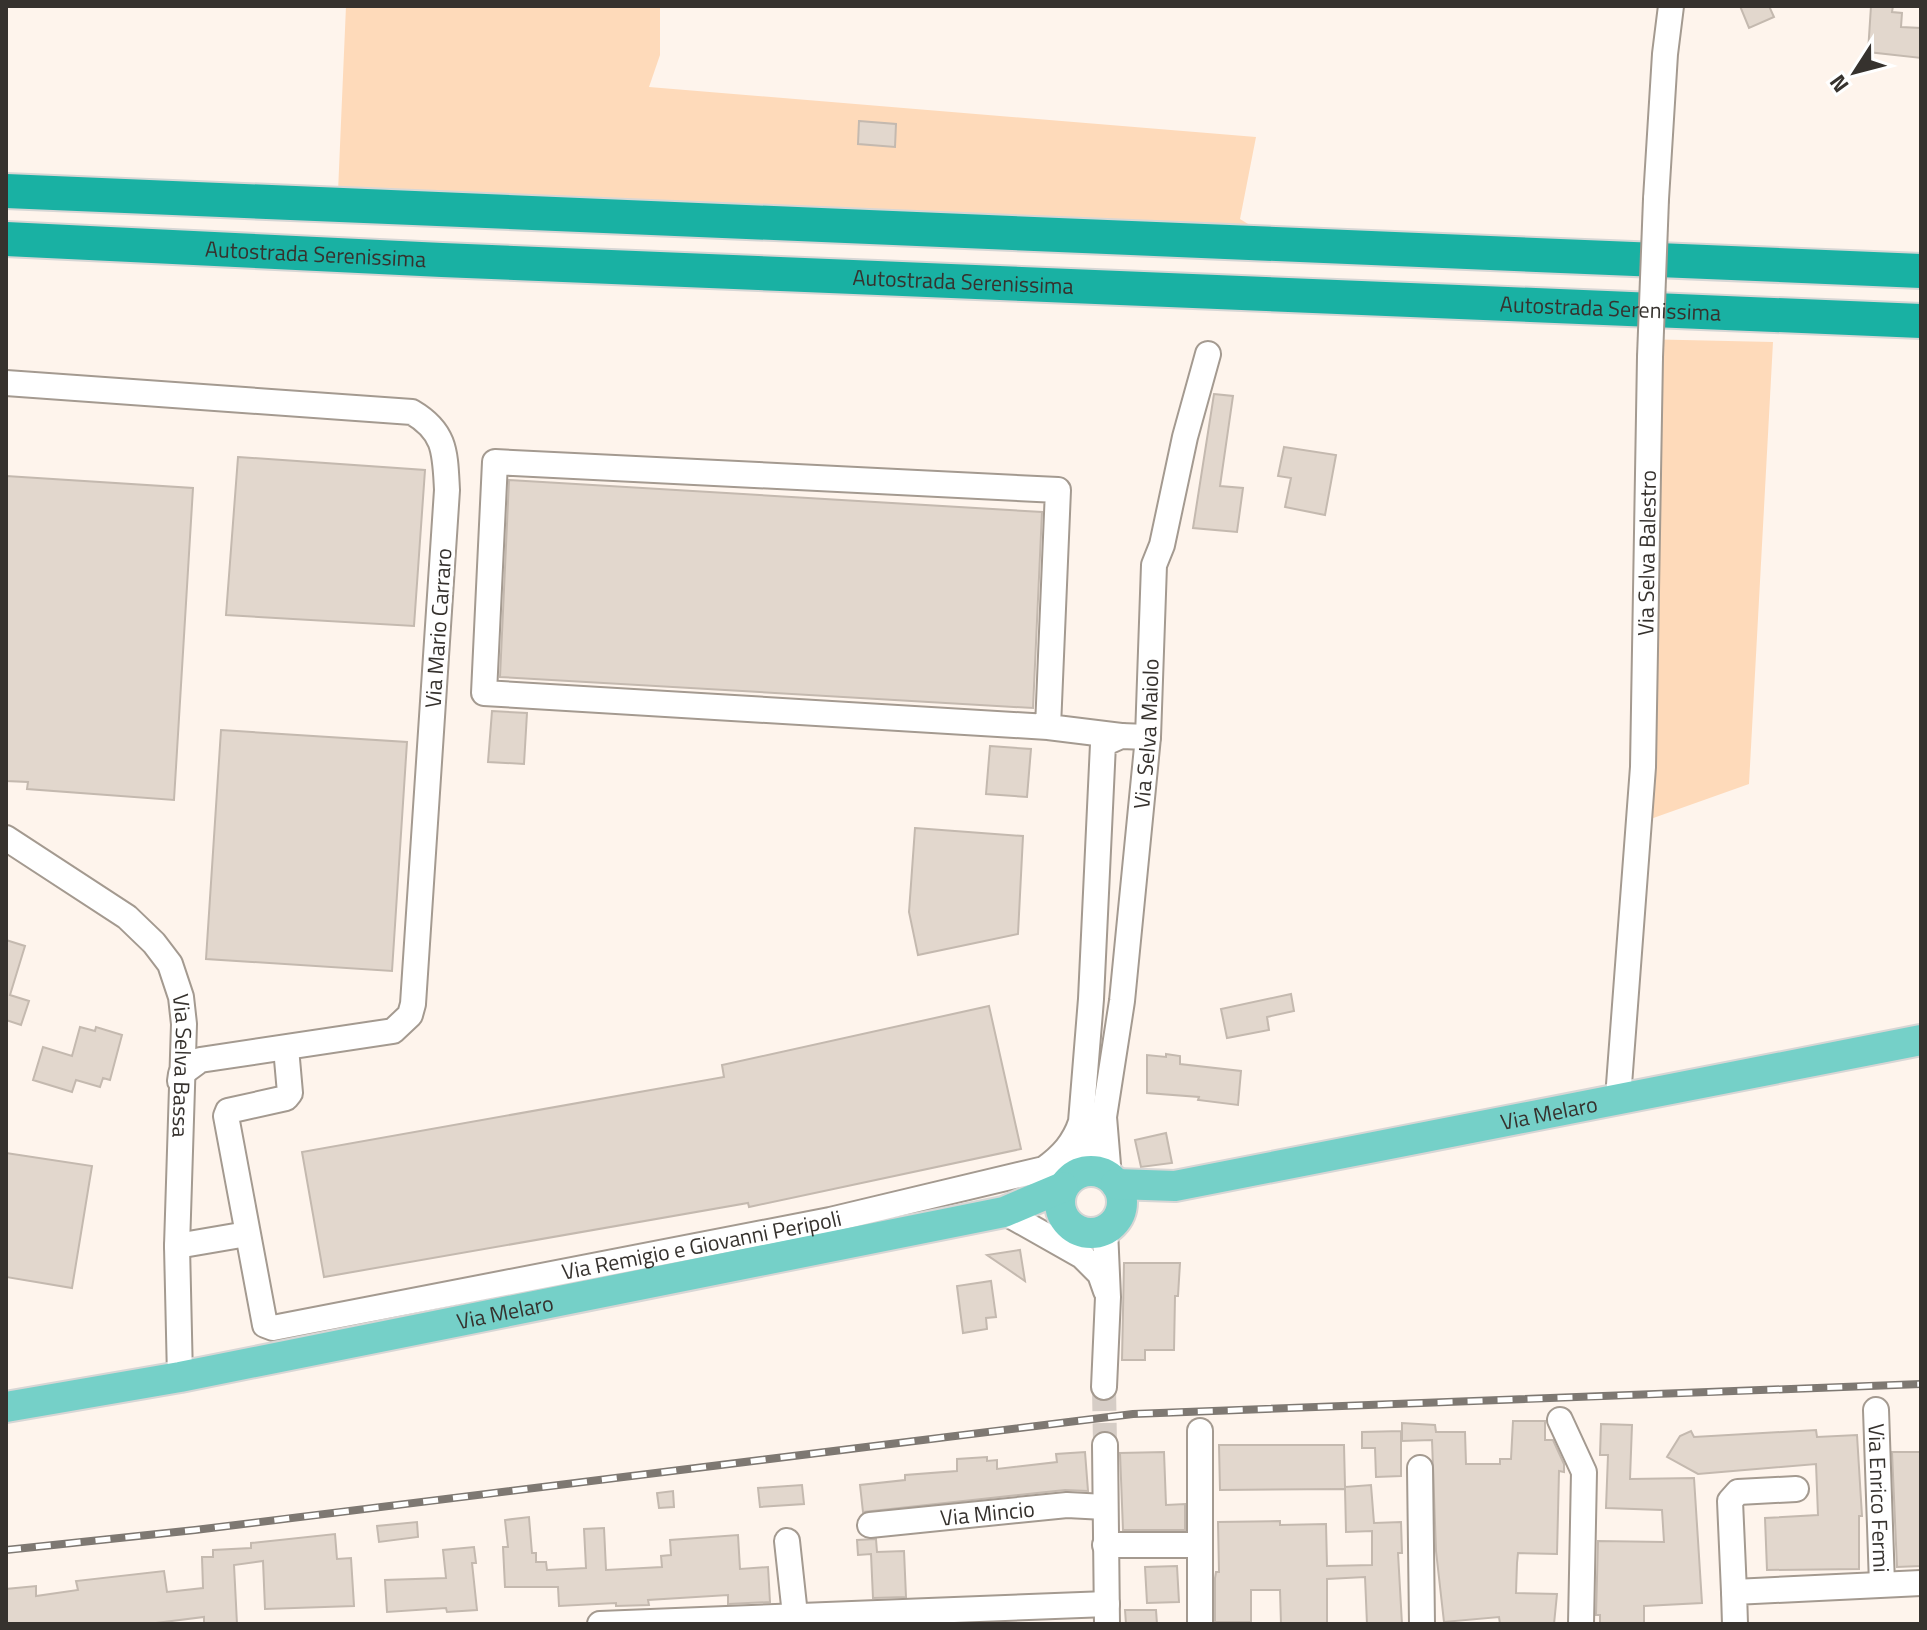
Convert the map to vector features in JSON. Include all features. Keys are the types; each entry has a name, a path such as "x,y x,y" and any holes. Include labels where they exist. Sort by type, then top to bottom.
{"highway":[{"path":"6,191 1921,271"},
{"name":"Autostrada Serenissima","path":"6,239 473,262 1921,321"}],"main road":[{"name":"Via Melaro","path":"1004,1212 1042,1215 1085,1233 1113,1200 1921,1040"},
{"path":"1075,1229 1062,1215 1060,1196 1070,1180 1094,1171 1113,1200"},
{"name":"Via Melaro","path":"6,1407 180,1377 1004,1212 1070,1180"}],"street":[{"name":"Via Selva Balestro","path":"1618,1098 1643,767 1650,357 1656,199 1671,6"},
{"name":"Via Selva Maiolo","path":"1104,1387 1113,1200 1104,1117 1122,1001 1148,737 1154,565 1162,545 1185,437 1208,354"},
{"name":"Via Mario Carraro","path":"6,383 412,412 436,431 445,451 447,490 410,1015 393,1031 200,1060 181,1074 180,1081"},
{"path":"1048,727 1058,490 495,462 484,693 1048,727 1148,737"},
{"name":"Via Remigio e Giovanni Peripoli","path":"286,1048 290,1093 286,1098 228,1111 226,1116 265,1325 273,1328 830,1220 1044,1169 1067,1149 1081,1122 1091,999 1103,744 1121,736"},
{"name":"Via Selva Bassa","path":"6,838 127,917 170,964 181,997 184,1024 177,1246 180,1377"},
{"path":"1091,999 1122,1001"},
{"name":"Via Selva Maiolo","path":"1070,1180 1104,1117"},
{"path":"1004,1212 1082,1256 1100,1274 1108,1297"},
{"path":"177,1246 247,1234"},
{"name":"Via Enrico Fermi","path":"1876,1410 1882,1584"},
{"path":"1560,1420 1584,1472 1581,1624"},
{"path":"1200,1431 1200,1624"},
{"path":"600,1624 1107,1614 1105,1445"},
{"path":"1420,1468 1422,1624"},
{"path":"1735,1624 1730,1501 1738,1492 1796,1489"},
{"name":"Via Mincio","path":"870,1525 1067,1505 1105,1507"},
{"path":"787,1541 795,1621"},
{"path":"1105,1545 1200,1545"},
{"name":"Via Enrico Fermi","path":"1734,1592 1921,1583"}],"shaded area":[{"path":"346,6 660,6 660,55 649,87 1256,137 1240,219 1261,232 338,192"},
{"path":"1638,339 1773,342 1749,784 1628,827"}],"building":[{"path":"1740,6 1769,6 1774,17 1749,28"},
{"path":"1871,6 1893,6 1892,12 1902,13 1901,27 1921,28 1921,58 1868,52"},
{"path":"859,121 896,124 895,147 858,144"},
{"path":"1214,394 1233,396 1220,486 1243,488 1237,532 1193,528"},
{"path":"1284,447 1336,455 1325,515 1285,507 1291,478 1278,476"},
{"path":"238,457 425,470 414,626 226,615"},
{"path":"6,476 193,488 174,800 27,789 28,782 6,781"},
{"path":"509,480 1042,512 1033,708 500,677"},
{"path":"492,711 527,713 524,764 488,762"},
{"path":"221,730 407,742 392,971 206,959"},
{"path":"990,746 1031,749 1027,797 986,794"},
{"path":"915,828 1023,836 1018,934 918,955 909,912"},
{"path":"6,940 25,946 10,995 29,1001 21,1025 6,1020"},
{"path":"1291,994 1294,1011 1267,1017 1269,1030 1227,1038 1221,1009"},
{"path":"989,1006 1021,1149 749,1207 748,1203 324,1277 302,1152 724,1077 722,1065"},
{"path":"80,1027 95,1031 96,1027 122,1035 110,1080 103,1078 100,1087 76,1080 72,1092 33,1080 43,1047 72,1056"},
{"path":"1166,1054 1180,1056 1180,1064 1241,1071 1238,1105 1198,1100 1199,1097 1147,1093 1147,1055 1166,1057"},
{"path":"1166,1133 1172,1163 1141,1167 1135,1140"},
{"path":"6,1153 92,1166 72,1288 6,1277"},
{"path":"1020,1250 1025,1281 987,1255"},
{"path":"1124,1263 1180,1263 1178,1296 1175,1296 1174,1350 1145,1350 1145,1360 1122,1360"},
{"path":"991,1281 996,1317 986,1318 987,1329 963,1333 957,1286"},
{"path":"1513,1421 1545,1421 1545,1440 1553,1440 1564,1464 1564,1472 1559,1471 1557,1554 1518,1553 1517,1563 1516,1593 1557,1594 1554,1624 1500,1624 1499,1617 1444,1622 1436,1551 1432,1440 1402,1441 1402,1423 1435,1425 1436,1432 1465,1432 1466,1464 1500,1464 1500,1459 1511,1459"},
{"path":"1601,1424 1632,1425 1630,1479 1694,1478 1702,1603 1644,1606 1644,1624 1600,1624 1600,1615 1596,1615 1598,1541 1664,1542 1662,1510 1606,1508 1608,1455 1600,1455"},
{"path":"1816,1430 1817,1437 1857,1435 1862,1516 1859,1516 1859,1569 1767,1570 1765,1518 1818,1515 1816,1464 1698,1474 1667,1457 1680,1436 1691,1431 1694,1437"},
{"path":"1401,1431 1401,1476 1376,1477 1375,1448 1362,1448 1362,1432"},
{"path":"1219,1445 1344,1445 1345,1487 1371,1485 1374,1523 1401,1522 1402,1553 1398,1553 1402,1624 1367,1624 1365,1577 1327,1579 1327,1624 1281,1624 1280,1590 1251,1590 1251,1622 1215,1622 1215,1578 1216,1572 1219,1572 1218,1522 1326,1524 1327,1566 1372,1565 1372,1531 1346,1532 1345,1489 1220,1490"},
{"path":"1085,1452 1088,1491 1065,1490 863,1512 860,1485 905,1480 905,1475 957,1471 957,1459 987,1457 987,1461 997,1460 997,1469 1057,1462 1056,1454"},
{"path":"1164,1452 1166,1505 1185,1504 1185,1530 1123,1530 1120,1453"},
{"path":"1892,1452 1921,1452 1921,1566 1897,1567"},
{"path":"802,1485 804,1504 760,1507 758,1488"},
{"path":"673,1491 674,1507 659,1508 657,1493"},
{"path":"529,1517 532,1553 536,1553 536,1562 546,1562 547,1570 586,1568 584,1529 604,1528 606,1570 662,1567 661,1556 671,1555 670,1540 738,1535 740,1569 768,1567 770,1602 728,1604 728,1595 648,1600 649,1605 559,1606 558,1587 505,1587 503,1547 508,1547 505,1520"},
{"path":"417,1522 418,1537 379,1542 377,1526"},
{"path":"335,1534 337,1559 351,1558 354,1606 265,1609 263,1561 234,1565 237,1624 204,1624 204,1617 148,1624 6,1624 6,1589 36,1586 36,1596 78,1590 76,1581 164,1571 167,1592 203,1588 202,1557 213,1557 213,1550 251,1548 251,1543"},
{"path":"876,1539 877,1552 904,1551 906,1597 873,1598 871,1554 858,1555 857,1540"},
{"path":"474,1547 476,1563 472,1563 477,1610 447,1612 446,1608 387,1612 385,1580 446,1578 443,1550"},
{"path":"1177,1566 1179,1602 1147,1603 1145,1567"},
{"path":"1125,1610 1156,1610 1157,1624 1126,1624"}],"tunnel":[{"path":"1104,1387 1105,1445"}],"railway":[{"path":"6,1550 195,1530 1133,1414 1921,1384"}]}
